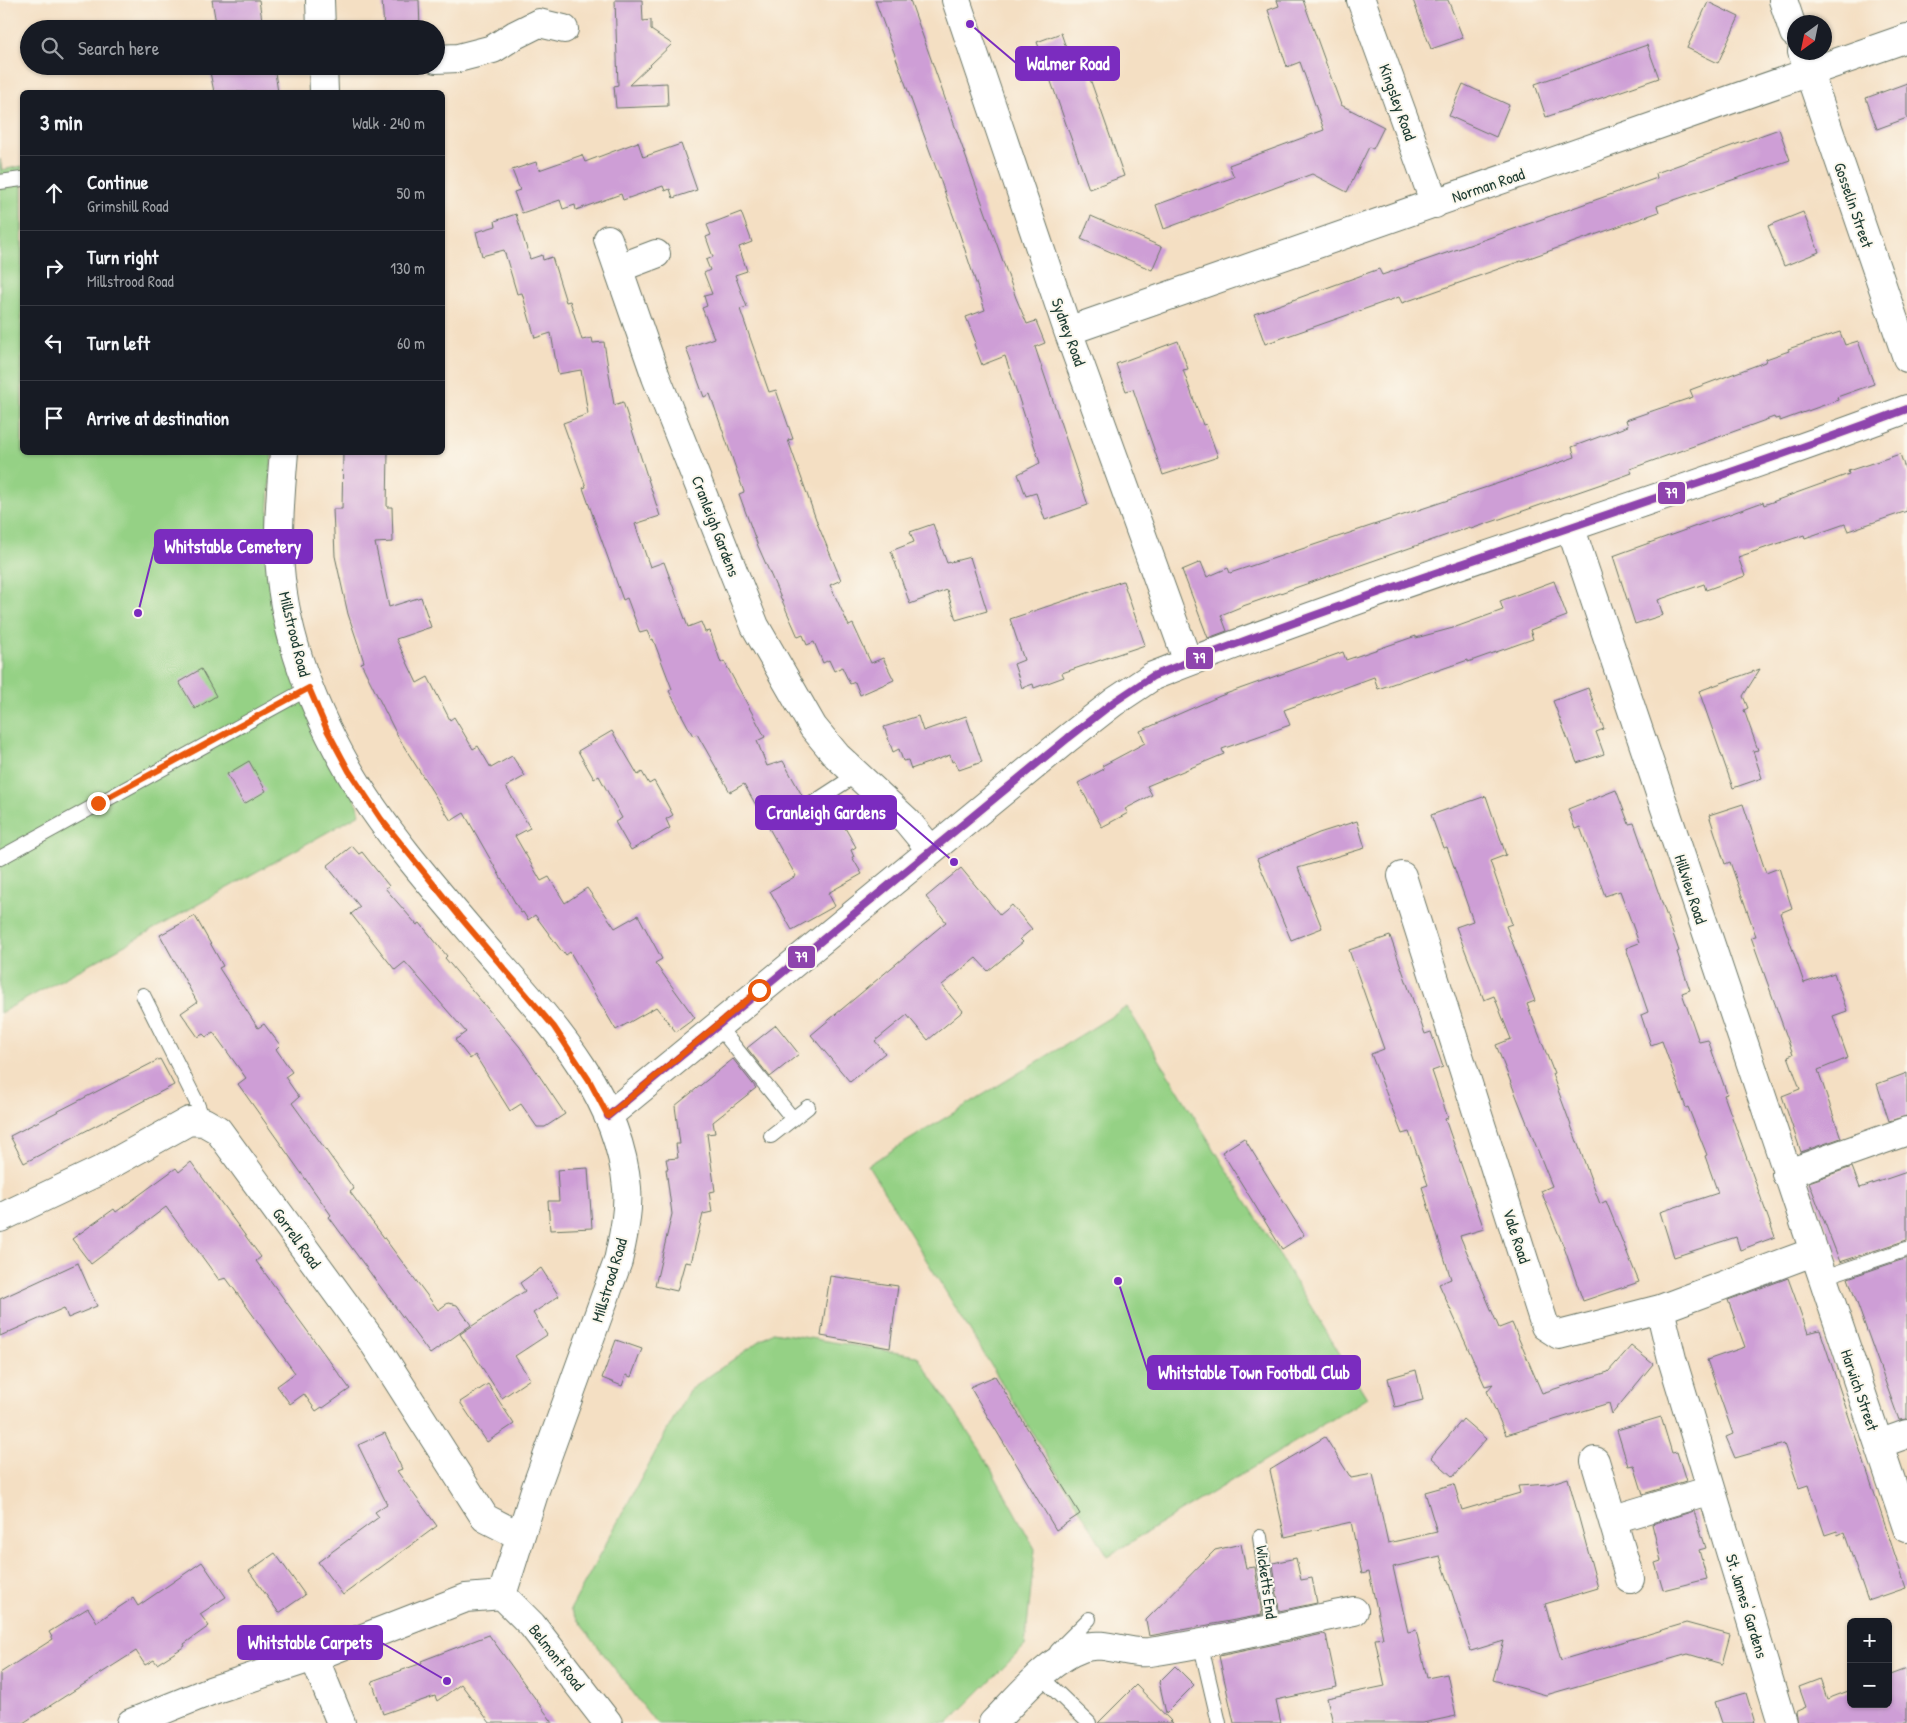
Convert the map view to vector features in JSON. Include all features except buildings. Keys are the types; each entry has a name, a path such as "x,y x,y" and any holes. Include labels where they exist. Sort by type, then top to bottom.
{"street":[{"path":"320,0 321,20"},
{"name":"Sydney Road","path":"956,0 1068,331 1188,662"},
{"name":"Kingsley Road","path":"1362,0 1435,204"},
{"path":"1783,0 1788,15"},
{"path":"445,58 458,58 493,49 514,35 539,23 564,29"},
{"name":"Norman Road","path":"1068,331 1435,204 1805,62 1907,38"},
{"name":"Gosselin Street","path":"1805,62 1907,358"},
{"path":"323,75 324,90"},
{"name":"Cranleigh Gardens","path":"608,238 656,377 755,626 813,728 856,775 907,821 931,850"},
{"path":"619,268 656,254"},
{"path":"608,1116 931,850 1120,698 1153,676 1570,526 1800,449 1907,409"},
{"name":"Millstrood Road","path":"284,455 280,493 279,554 293,641 309,688 327,730 349,771 381,819 460,917 554,1027 589,1080 608,1116 620,1148 627,1189 626,1223 618,1260 520,1536 502,1595"},
{"name":"Hillview Road","path":"1570,526 1813,1252"},
{"name":"Vale Road","path":"1402,876 1545,1326 1559,1335 1660,1309 1813,1252"},
{"path":"0,1218 99,1171 190,1122 204,1122"},
{"name":"Gorrell Road","path":"204,1122 218,1130 375,1345 485,1518 520,1536"},
{"path":"1786,1174 1907,1131"},
{"name":"Harwich Street","path":"1813,1252 1907,1528"},
{"name":"St. James' Gardens","path":"1660,1309 1711,1490 1782,1723"},
{"path":"1879,1444 1907,1434"},
{"path":"1594,1461 1614,1519 1630,1580"},
{"path":"1614,1519 1711,1490"},
{"path":"131,1723 213,1690 314,1657 466,1598 502,1595"},
{"name":"Belmont Road","path":"502,1595 532,1625 608,1723"},
{"name":"Wicketts End","path":"993,1723 1040,1676 1072,1652 1084,1648 1108,1646 1147,1652 1354,1611"},
{"path":"314,1657 341,1723"}],"lane":[{"path":"0,182 20,179"},
{"path":"0,858 309,688"},
{"path":"810,806 856,775"},
{"path":"143,995 196,1101 204,1122"},
{"path":"717,1025 793,1119"},
{"path":"771,1136 808,1107"},
{"path":"1821,1278 1907,1249"},
{"name":"Wicketts End","path":"1260,1537 1273,1628"},
{"path":"987,1723 1089,1619"},
{"path":"1200,1642 1219,1723"},
{"path":"1040,1676 1089,1723"}],"green space":[{"path":"0,159 2,170 20,166 20,455 272,455 267,536 360,814 0,1013"},
{"path":"1127,1007 1367,1398 1108,1556 868,1165"},
{"path":"773,1332 917,1356 981,1451 1035,1549 1025,1646 948,1723 656,1723 570,1610 689,1390"}],"transit line":[{"name":"79","path":"608,1116 1068,738 1114,702 1153,676 1340,606 1719,477 1907,409"}],"place":[{"name":"Walmer Road","path":"970,24"},
{"name":"Whitstable Cemetery","path":"138,613"},
{"name":"Cranleigh Gardens","path":"954,862"},
{"name":"Whitstable Town Football Club","path":"1118,1281"},
{"name":"Whitstable Carpets","path":"447,1681"}],"route":[{"path":"98,803 309,688 327,730 349,771 381,819 460,917 554,1027 589,1080 608,1116 759,990"}]}
